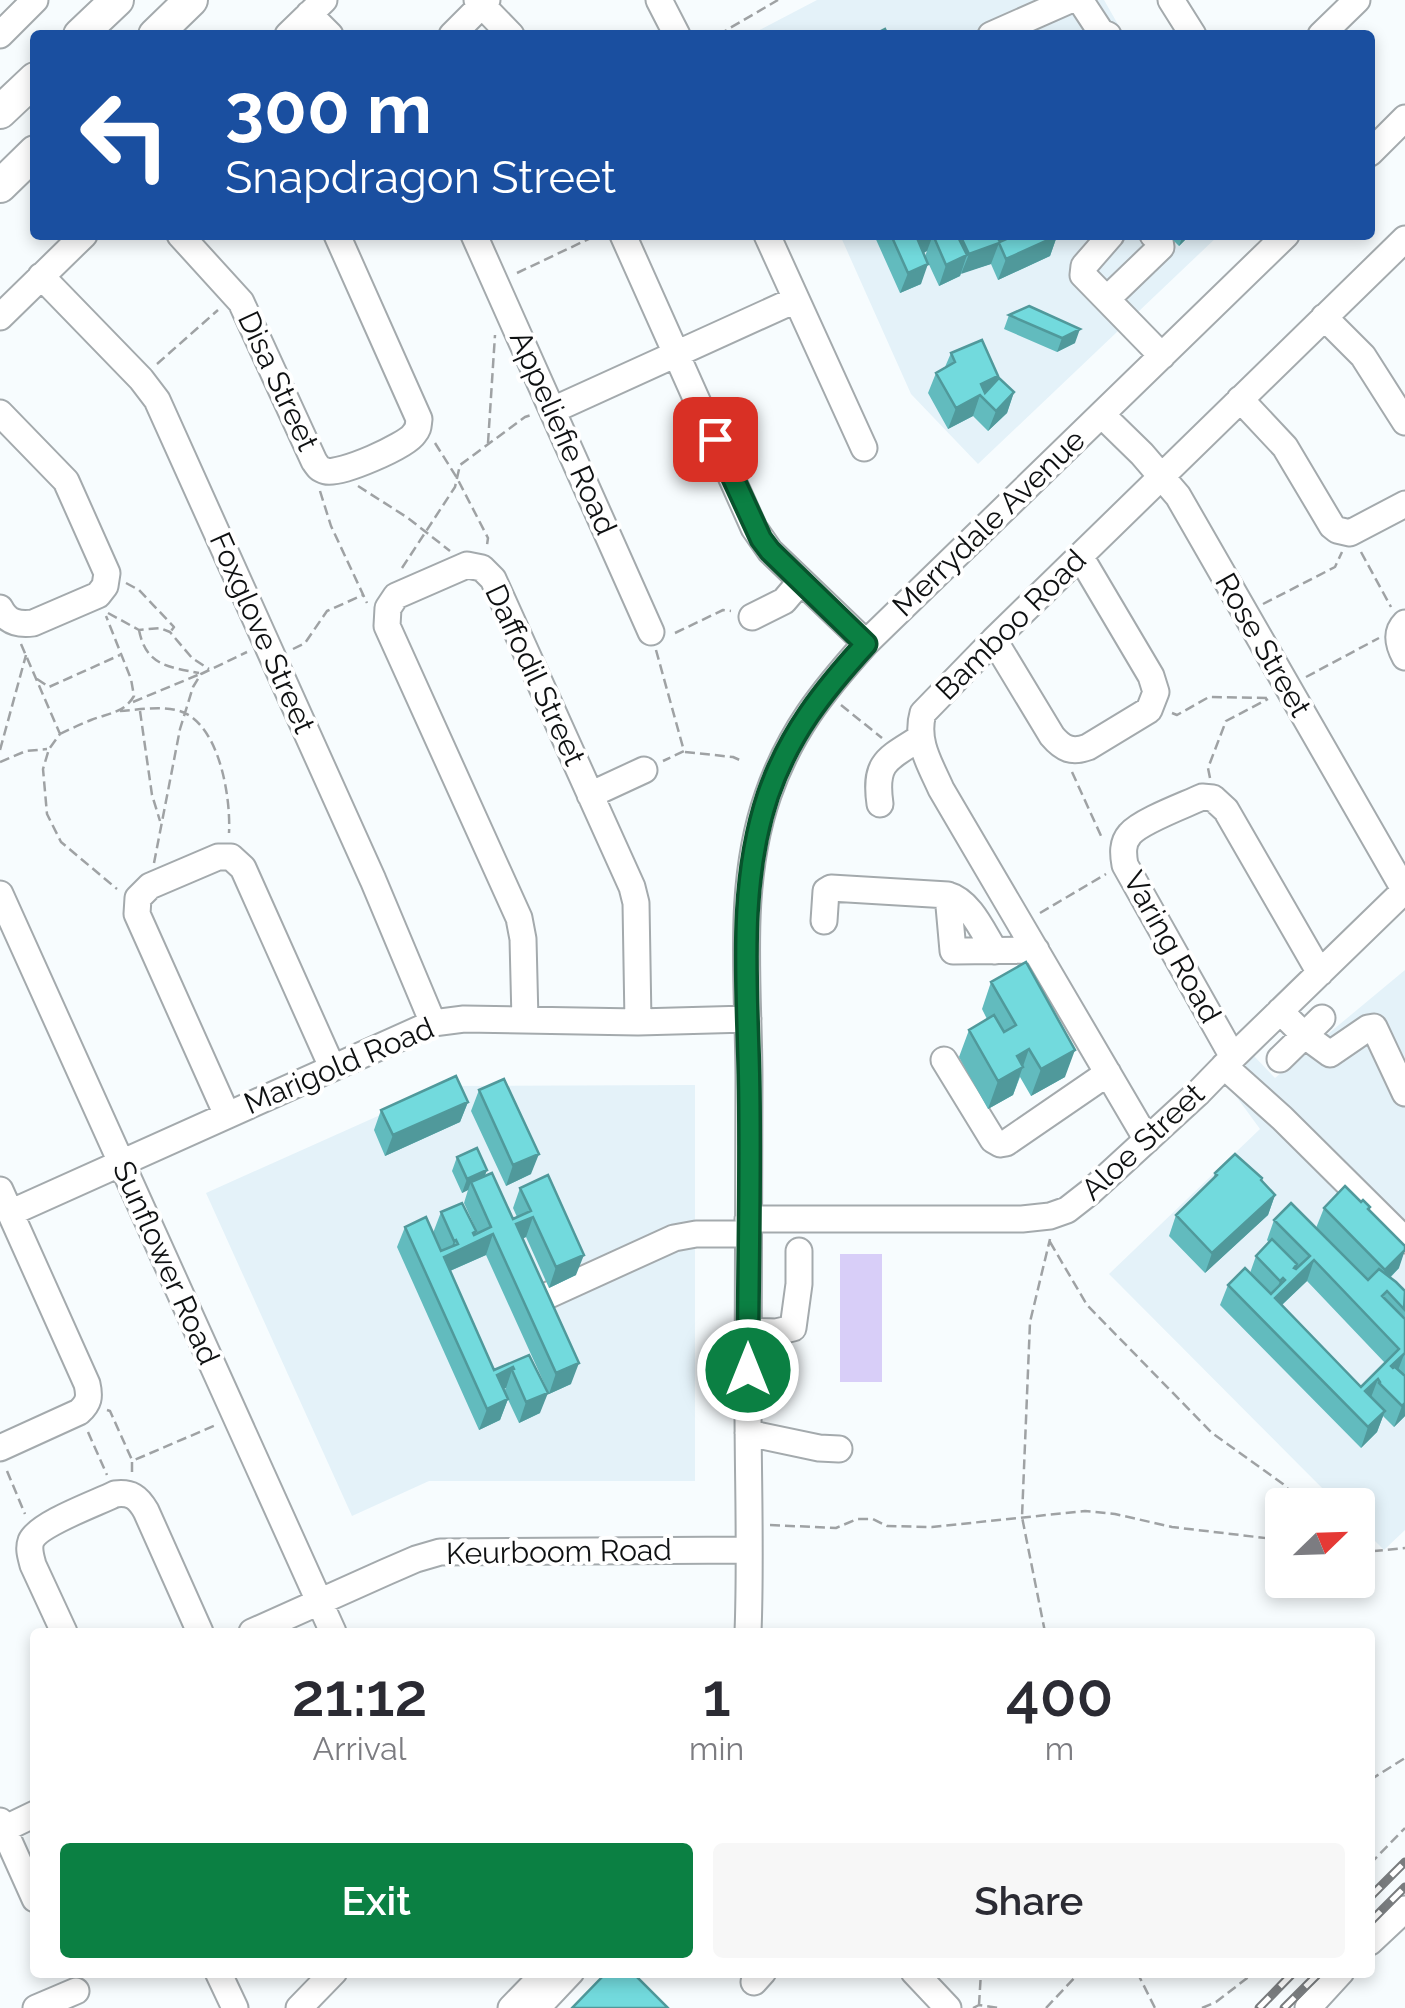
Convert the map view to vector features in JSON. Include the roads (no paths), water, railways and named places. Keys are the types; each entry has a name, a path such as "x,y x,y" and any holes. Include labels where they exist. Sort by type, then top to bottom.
{"main road":[{"path":"85,30 117,0"},
{"path":"160,30 191,0"},
{"path":"0,112 30,84"},
{"path":"0,186 30,157"}],"street":[{"path":"0,34 35,0"},
{"path":"659,0 675,30"},
{"path":"1002,30 1070,0"},
{"path":"1080,0 1099,30"},
{"path":"1171,0 1190,30"},
{"path":"1318,0 1329,28 1357,0"},
{"path":"457,30 482,2 506,30"},
{"path":"293,30 317,7 328,30"},
{"path":"1375,148 1405,118"},
{"path":"0,317 79,240"},
{"name":"Disa Street","path":"185,240 236,294 314,461 334,470 406,442 417,430 419,418 339,240"},
{"name":"Appeliefie Road","path":"476,240 652,632"},
{"path":"626,240 754,528 770,551 866,644"},
{"path":"769,240 864,448"},
{"path":"1101,240 1084,266 1084,278 1162,356"},
{"path":"1107,299 1161,247 1158,240"},
{"name":"Merrydale Avenue","path":"748,1628 748,910 754,850 768,796 789,745 810,709 866,644 1281,240"},
{"name":"Bamboo Road","path":"920,738 923,714 994,640 1324,318 1402,248"},
{"name":"Foxglove Street","path":"41,276 157,400 373,880 433,1023"},
{"path":"553,410 795,300"},
{"path":"1324,318 1363,356 1405,422"},
{"path":"1240,399 1285,447 1337,530 1350,533 1405,504"},
{"path":"0,413 66,481 107,573 98,596 32,623 6,618 0,608"},
{"name":"Rose Street","path":"1102,415 1178,496 1245,614 1278,693 1405,891"},
{"path":"994,640 1060,746 1079,750 1088,747 1142,715 1153,703 1156,692 1151,676 1080,556"},
{"name":"Daffodil Street","path":"524,1020 523,938 519,918 387,626 388,608 396,596 470,568 492,580 632,888 636,902 638,1022"},
{"path":"752,617 780,603 801,580"},
{"path":"1403,624 1398,642 1405,657"},
{"path":"880,804 878,774 893,755 920,738 941,788 1147,1140"},
{"path":"590,795 644,770"},
{"name":"Varing Road","path":"1320,973 1226,810 1213,798 1202,797 1128,836 1124,859 1228,1061 1405,1240"},
{"path":"227,1114 137,914 144,892 218,857 231,857 243,868 332,1067"},
{"path":"824,921 826,891 831,888 948,894 967,907 995,950"},
{"name":"Aloe Street","path":"540,1299 674,1238 696,1234 748,1227 1022,1219 1050,1228 1199,1092 1405,891"},
{"name":"Sunflower Road","path":"0,894 332,1628"},
{"path":"948,894 953,951 1036,950"},
{"path":"1280,1011 1313,1027 1330,1054 1374,1027 1405,1093"},
{"name":"Marigold Road","path":"5,1201 121,1163 433,1023 464,1019 748,1019"},
{"path":"1280,1059 1313,1027"},
{"path":"944,1060 1000,1144 1108,1073"},
{"path":"0,1448 84,1407 87,1384 5,1201"},
{"path":"748,1331 792,1328 799,1284 799,1250"},
{"path":"748,1433 839,1449"},
{"path":"62,1628 30,1555 30,1543 48,1526 124,1494 138,1499 146,1511 198,1628"},
{"name":"Keurboom Road","path":"261,1628 440,1552 748,1550"},
{"path":"30,1816 2,1825 30,1888"},
{"path":"1375,1937 1405,1909"},
{"path":"221,1978 235,2008"},
{"path":"298,2008 328,1978"},
{"path":"510,2008 540,1978"},
{"path":"536,2008 565,1978"},
{"path":"1308,2008 1336,1978"},
{"path":"924,1989 948,2008"},
{"path":"36,2008 75,1991"}],"railway":[{"path":"1375,1892 1405,1862"},
{"path":"1375,1917 1405,1887"},
{"path":"1259,2008 1288,1978"},
{"path":"1284,2008 1314,1978"}]}
